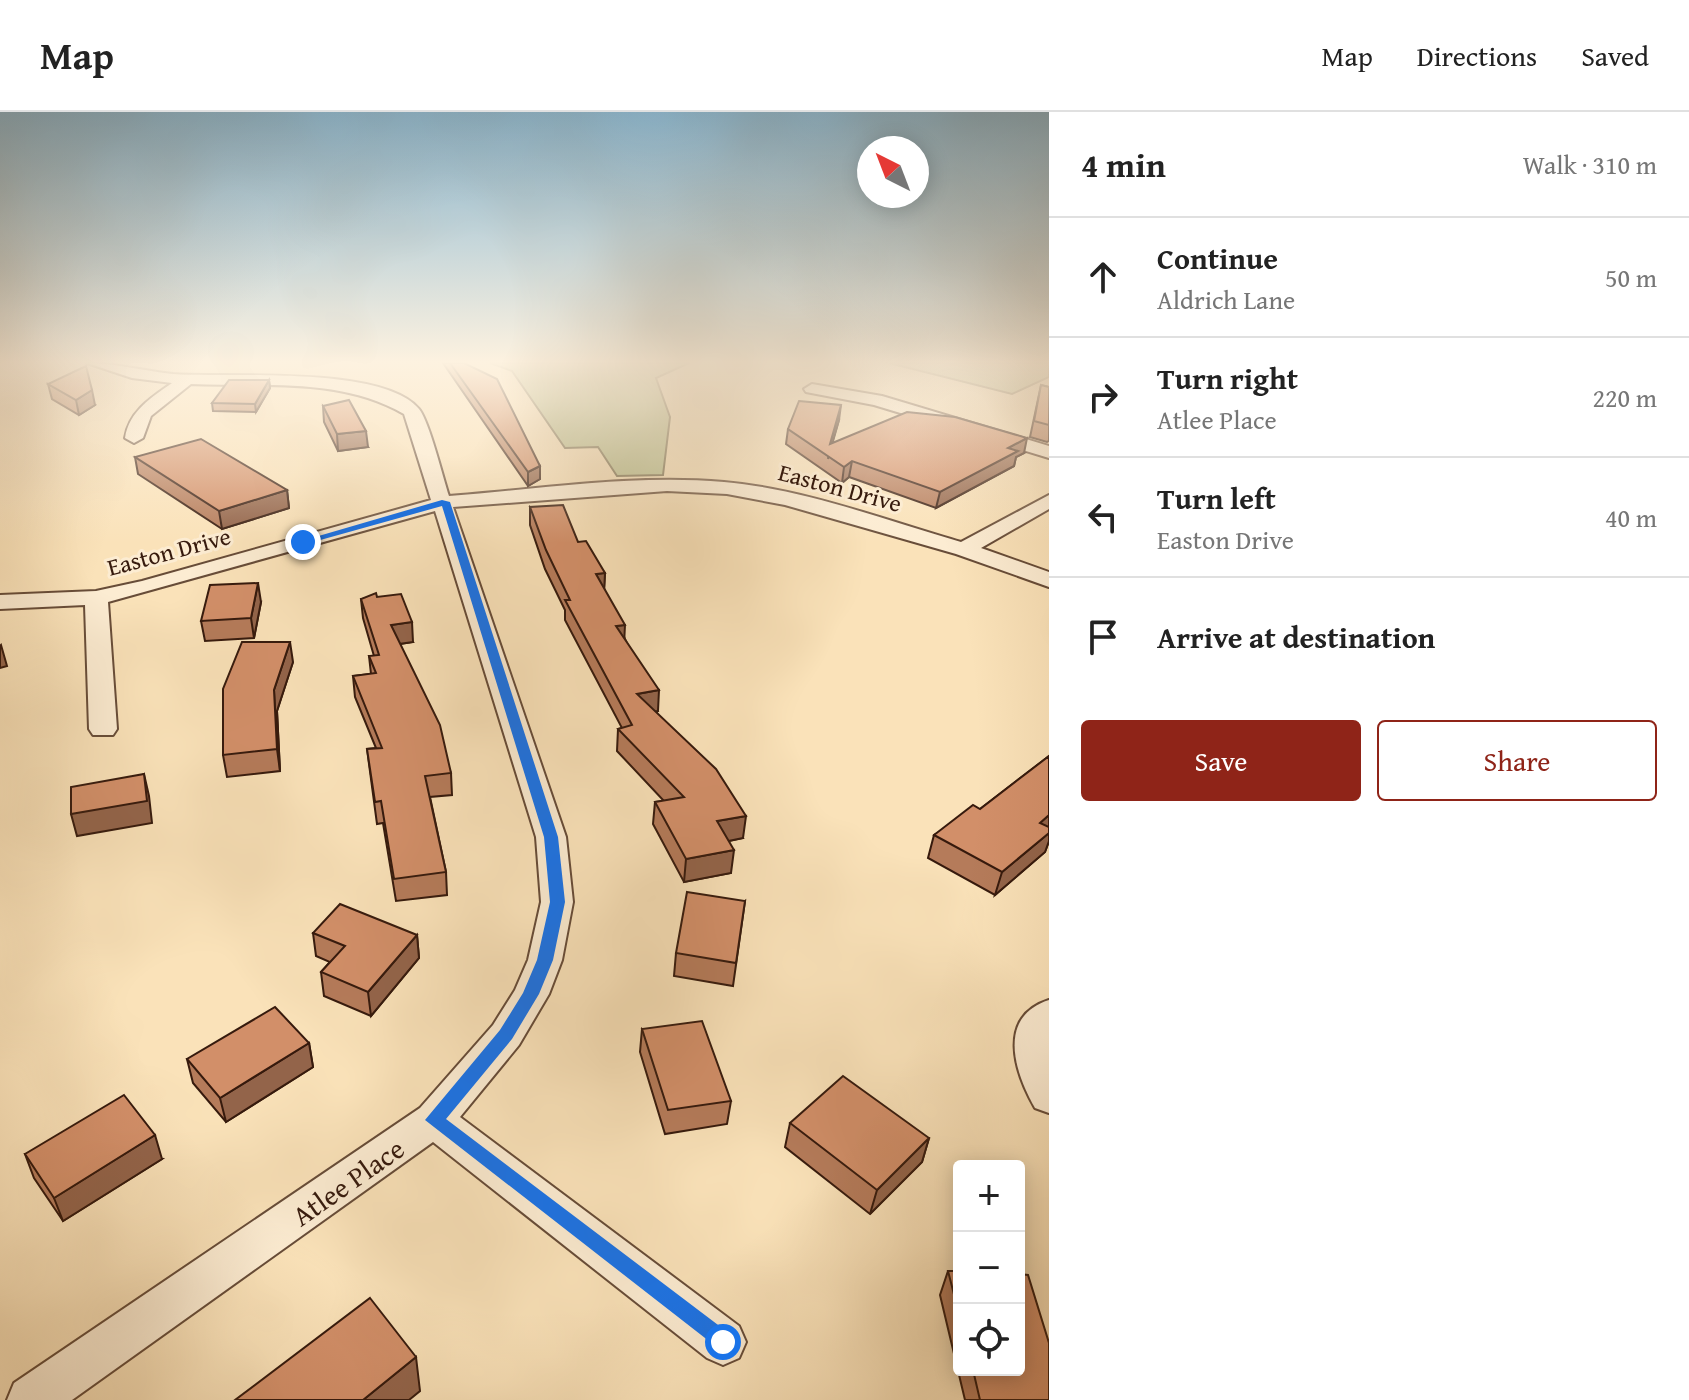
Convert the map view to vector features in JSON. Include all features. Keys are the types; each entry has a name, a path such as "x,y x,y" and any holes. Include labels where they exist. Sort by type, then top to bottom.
{"street":[{"path":"134,438 137,423"},
{"name":"Atlee Place","path":"31,1400 434,1120 506,1035 531,994 545,960 557,902 551,837 418,423"},
{"path":"953,423 1049,452"},
{"name":"Easton Drive","path":"0,602 96,598 445,502 629,487 727,488 788,500 964,549 1049,580"},
{"path":"964,549 1049,501"},
{"path":"96,598 103,729"},
{"path":"1039,1030 1032,1066 1049,1097"},
{"path":"434,1120 723,1342"}],"green space":[{"path":"548,423 669,423 663,475 617,476 598,447 565,448"}],"building":[{"path":"332,423 362,423 366,431 337,434"},
{"path":"493,423 519,423 540,466 528,472"},
{"path":"790,423 836,423 830,444 880,423 976,423 1027,438 1008,448 1018,451 940,492 852,461 844,467 788,429"},
{"path":"201,439 287,490 219,511 135,457"},
{"path":"563,505 578,542 586,541 605,573 596,574 625,625 616,626 659,690 637,694 716,769 746,816 717,821 734,850 686,859 655,802 684,797 618,729 632,725 565,600 570,600 530,507"},
{"path":"258,583 251,618 201,621 210,585"},
{"path":"376,593 377,597 401,594 412,622 391,625 440,725 451,773 425,776 446,872 394,879 381,801 375,802 367,749 382,748 353,676 376,673 369,656 379,655 361,599"},
{"path":"242,642 290,642 274,690 277,749 223,755 223,689"},
{"path":"1049,756 1049,815 1040,823 1049,827 1049,833 1002,872 934,835 973,805 980,809"},
{"path":"144,774 147,801 71,814 71,787"},
{"path":"687,892 745,901 736,963 676,953"},
{"path":"340,904 417,935 368,992 321,972 345,946 313,933"},
{"path":"275,1007 309,1043 220,1098 187,1059"},
{"path":"702,1021 731,1101 668,1110 642,1029"},
{"path":"843,1076 929,1138 877,1190 790,1123"},
{"path":"124,1095 155,1135 54,1198 25,1154"},
{"path":"948,1271 953,1271 953,1291"},
{"path":"1025,1275 1028,1275 1049,1343 1049,1400 980,1400 974,1376 1025,1376"},
{"path":"370,1298 416,1357 363,1400 235,1400"}],"route":[{"path":"303,542 445,502 551,837 557,866 557,902 545,960 531,994 506,1035 434,1120 723,1342"}]}
